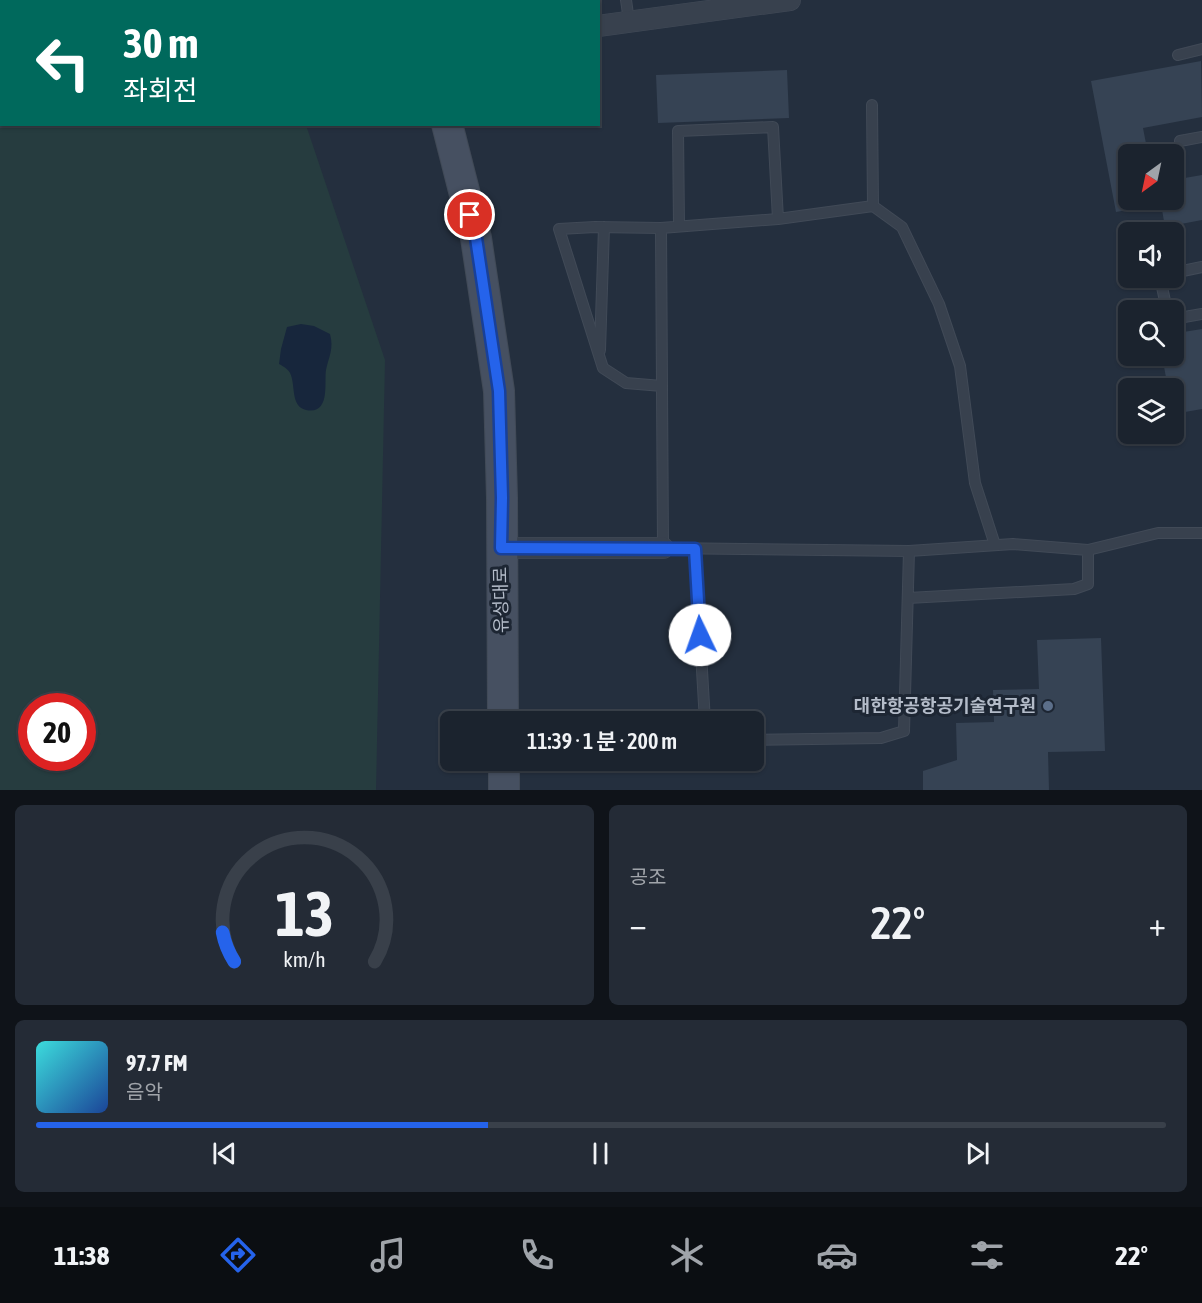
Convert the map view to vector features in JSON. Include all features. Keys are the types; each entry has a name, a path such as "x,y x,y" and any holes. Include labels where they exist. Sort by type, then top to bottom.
{"main road":[{"name":"유성대로","path":"448,126 476,238 499,391 503,711"},
{"path":"504,771 504,790"}],"street":[{"path":"600,26 745,3 790,0"},
{"path":"501,548 663,548"}],"lane":[{"path":"626,0 629,21"},
{"path":"1178,55 1202,49"},
{"path":"872,105 873,206"},
{"path":"679,226 678,131 773,127 778,219"},
{"path":"1180,141 1202,137"},
{"path":"662,386 626,383 603,368 559,229 661,228 778,219 873,206 902,227 939,304 960,366 975,483 994,545"},
{"path":"600,359 604,227"},
{"path":"661,228 663,548 909,551 1013,544 1088,550 1158,533 1202,533"},
{"path":"1184,271 1202,267"},
{"path":"1184,317 1202,314"},
{"path":"695,549 704,711"},
{"path":"908,598 1074,590 1088,584 1088,550"},
{"path":"764,740 881,738 904,731 909,551"}],"green space":[{"path":"0,126 306,126 385,360 376,790 0,790"}],"water":[{"path":"301,324 314,326 330,334 331,339 325,396 323,403 314,410 301,408 295,400 290,373 279,364 287,327"}],"building":[{"path":"1201,61 1202,117 1143,128 1146,144 1118,144 1118,210 1127,210 1116,212 1091,81"},
{"path":"787,70 789,118 658,123 656,75"},
{"path":"1202,175 1202,220 1184,223 1164,222 1162,210 1184,210 1184,178"},
{"path":"1202,329 1202,409 1185,412 1184,378 1166,378 1164,366 1184,366 1184,332"},
{"name":"대한항공항공기술연구원","path":"1101,638 1105,751 1048,752 1049,790 923,790 923,771 957,760 956,723 994,722 993,690 1039,689 1037,640"}],"place":[{"name":"대한항공항공기술연구원","path":"1048,706"}],"route":[{"path":"470,215 476,238 499,391 501,548 695,549 700,635"}]}
